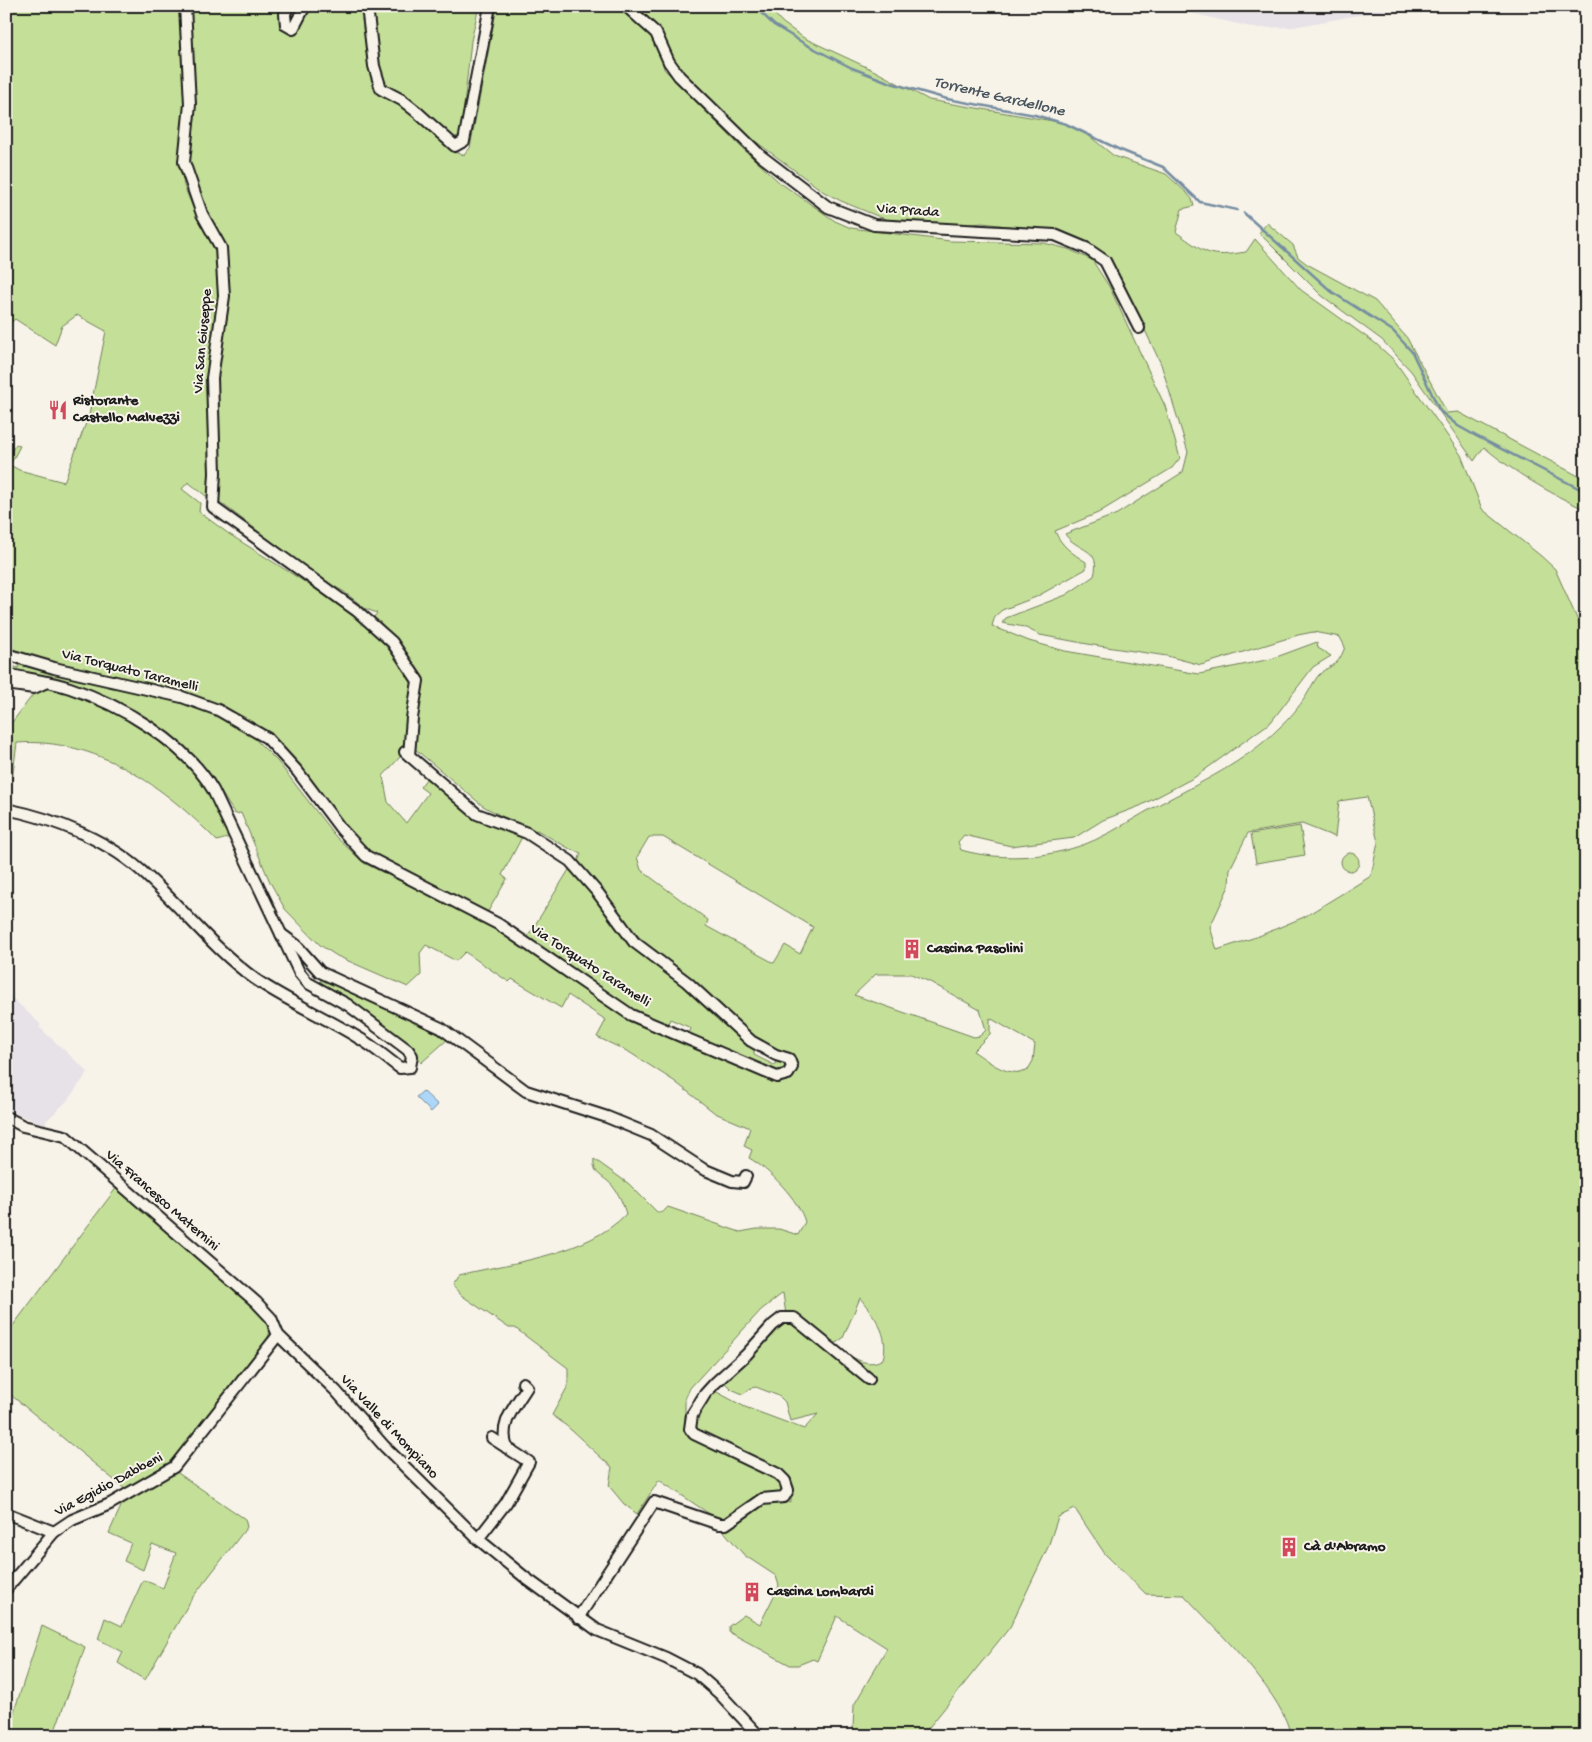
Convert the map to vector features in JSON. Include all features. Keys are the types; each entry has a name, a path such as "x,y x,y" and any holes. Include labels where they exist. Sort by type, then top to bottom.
{"street":[{"name":"Via San Giuseppe","path":"185,6 190,104 184,162 202,214 221,248 224,296 212,378 215,474 213,507"},
{"path":"288,6 285,14 286,26 293,28 305,6"},
{"path":"367,6 374,66 381,89 402,100 455,146 464,142 490,6"},
{"name":"Via Prada","path":"626,6 656,33 669,62 679,76 761,156 828,207 874,225 1055,235 1086,248 1105,261 1139,328"},
{"name":"Via Torquato Taramelli","path":"6,654 54,668 182,697 218,710 267,738 298,772 341,829 366,856 498,924 631,1014 778,1077 788,1074 792,1067 788,1059 776,1055 751,1041 687,982 634,942 598,893 570,861 527,833 477,814 407,754 418,681 392,642 357,611 213,507"},
{"name":"Via Torquato Taramelli","path":"6,674 47,682 91,696 145,724 172,744 205,777 299,972 308,983 348,1005 408,1050 412,1056 410,1067 400,1068 358,1037 253,978 209,939 147,875 120,854 88,837 39,817 6,809"},
{"name":"Via Torquato Taramelli","path":"6,684 34,688 47,682"},
{"name":"Via Torquato Taramelli","path":"281,934 296,945 320,972 441,1028 526,1091 607,1117 651,1135 704,1170 732,1181 743,1182 746,1176"},
{"path":"308,983 320,972"},
{"name":"Via Francesco Maternini","path":"6,1117 23,1126 66,1136 256,1302 271,1318 278,1335"},
{"path":"578,1618 654,1502 719,1524 726,1524 762,1499 784,1497 788,1490 785,1481 778,1474 694,1434 690,1429 692,1415 705,1394 746,1355 773,1325 782,1318 794,1318 869,1379"},
{"name":"Via Egidio Dabbeni","path":"6,1589 54,1532 72,1520 110,1504 174,1468 278,1335"},
{"name":"Via Valle di Mompiano","path":"278,1335 336,1391 384,1446 478,1539 596,1630 666,1658 698,1674 720,1694 759,1736"},
{"path":"507,1448 503,1430 527,1387"},
{"path":"478,1539 506,1502 529,1462 492,1438"},
{"path":"6,1513 54,1532"}],"shaded area":[{"path":"1161,6 1409,6 1293,27 1255,28"},
{"path":"6,992 41,1025 39,1027 88,1072 67,1101 46,1121 46,1125 6,1110"}],"green space":[{"path":"6,6 181,6 186,114 180,162 184,186 194,210 217,249 219,288 211,497 206,496 188,482 182,489 200,503 199,512 229,534 349,610 379,638 415,682 407,749 383,776 388,802 406,823 428,793 420,787 427,778 475,819 522,837 502,875 507,879 487,913 369,855 352,838 295,763 215,706 37,661 6,650 6,459 16,444 20,446 10,465 19,470 64,482 89,415 106,331 77,315 62,326 55,345 15,319 6,327"},
{"path":"188,6 285,6 281,28 288,33 295,31 309,6 364,6 372,79 376,92 407,109 454,152 464,155 470,148 497,6 615,6 658,40 664,69 741,147 779,182 835,221 851,228 950,241 1044,243 1068,249 1092,260 1110,288 1165,406 1180,458 1172,468 1098,513 1055,531 1072,553 1086,562 1086,569 1036,597 1002,610 995,616 992,626 1029,641 1065,651 1199,674 1271,659 1317,642 1318,648 1331,656 1313,667 1271,722 1195,777 1140,806 1103,820 1074,838 1011,846 964,835 958,842 961,850 977,854 1011,857 1029,856 1063,851 1079,846 1103,836 1206,780 1237,762 1266,740 1283,724 1306,696 1318,676 1339,660 1345,647 1340,637 1313,632 1201,665 1167,656 1040,635 1024,627 1002,623 1006,618 1066,595 1094,576 1096,567 1092,555 1070,540 1065,534 1117,514 1183,472 1188,452 1161,364 1122,282 1104,254 1050,231 982,223 954,226 901,223 882,218 824,192 751,138 679,71 672,63 659,33 633,6 767,6 783,23 804,38 873,70 929,100 1065,123 1088,135 1114,156 1166,174 1187,193 1192,199 1194,206 1182,209 1176,232 1202,250 1215,254 1246,252 1255,239 1301,290 1375,343 1394,360 1461,455 1482,509 1555,569 1586,639 1586,1736 1279,1736 1289,1729 1283,1713 1259,1677 1228,1641 1184,1595 1146,1594 1105,1554 1075,1509 1058,1517 1048,1547 1010,1627 922,1736 860,1736 853,1729 854,1705 887,1648 837,1616 817,1661 813,1659 798,1665 790,1665 729,1632 729,1626 744,1615 760,1624 779,1586 776,1576 744,1555 721,1528 730,1525 763,1502 781,1499 791,1503 791,1478 696,1432 696,1420 700,1409 705,1399 713,1390 745,1407 804,1429 818,1414 790,1421 785,1402 779,1396 756,1387 743,1394 731,1389 723,1381 770,1331 786,1320 795,1322 834,1353 838,1349 860,1361 871,1363 883,1359 885,1350 882,1333 875,1319 860,1298 843,1338 833,1345 795,1315 786,1315 783,1293 761,1310 690,1388 685,1399 685,1432 765,1471 775,1477 784,1487 784,1494 760,1498 727,1520 720,1521 659,1480 637,1514 624,1504 609,1486 612,1467 552,1415 568,1386 568,1368 515,1328 509,1328 461,1295 452,1285 459,1275 525,1261 570,1248 610,1228 626,1214 616,1191 595,1169 594,1159 629,1184 657,1212 663,1212 668,1207 740,1232 757,1229 779,1229 798,1235 805,1222 797,1204 774,1177 749,1158 752,1150 744,1146 750,1128 715,1113 674,1081 629,1052 597,1037 606,1020 568,995 561,1008 512,979 509,982 465,952 456,961 426,945 420,953 421,975 408,987 337,956 320,945 285,909 270,882 241,813 235,814 211,778 182,748 121,706 88,691 58,681 6,672 6,664 18,668 20,662 160,696 213,714 254,738 278,762 336,837 364,863 483,922 538,956 607,1006 662,1034 759,1073 774,1082 794,1077 795,1067 792,1058 747,1034 713,1001 668,964 632,930 578,862 581,853 570,849 537,830 531,832 483,806 415,749 414,718 420,679 388,630 374,617 377,613 366,609 343,591 327,583 217,500 216,376 227,296 224,247 205,210 188,159 193,103","holes":["1367,797 1378,842 1371,876 1304,917 1259,936 1217,950 1210,927 1229,886 1230,869 1248,833 1302,824 1335,837 1339,801","649,837 663,837 813,927 800,954 785,945 774,963 706,926 708,920 641,870 637,857","876,974 911,974 930,982 980,1010 986,1030 980,1036 974,1037 854,995","990,1018 1035,1044 1033,1061 1027,1071 1012,1072 1005,1070 973,1051 990,1034"]},
{"path":"370,6 479,6 471,41 461,134 452,139 382,85"},
{"path":"1267,223 1293,245 1298,257 1307,264 1375,301 1407,338 1447,413 1458,412 1586,480 1586,510 1533,482 1484,447 1474,461 1411,371 1382,340 1321,295 1259,233"},
{"path":"48,686 135,724 176,751 193,767 206,784 230,837 217,841 175,802 152,785 101,757 74,748 46,743 17,743 12,780 6,780 6,723 10,725 35,692"},
{"path":"1300,826 1305,855 1256,863 1251,834"},
{"path":"1350,853 1356,856 1359,862 1356,868 1350,871 1344,868 1341,862 1344,856"},
{"path":"570,868 586,885 622,933 685,985 754,1048 754,1055 774,1065 780,1061 785,1065 782,1072 689,1035 691,1028 670,1019 667,1026 632,1012 527,938"},
{"path":"323,977 448,1039 421,1063 404,1042 391,1031 322,984 320,979"},
{"path":"117,1187 253,1304 266,1318 270,1330 266,1342 255,1358 174,1462 125,1489 6,1391 6,1335"},
{"path":"175,1471 245,1519 247,1527 192,1598 145,1680 118,1663 123,1652 98,1639 105,1618 122,1626 143,1580 163,1588 176,1553 152,1544 143,1570 124,1561 131,1543 109,1533 123,1502"},
{"path":"42,1626 85,1647 53,1736 6,1736"}],"water":[{"path":"423,1091 438,1105 431,1112 416,1097"}],"waterway":[{"name":"Torrente Gardellone","path":"754,6 774,25 805,44 852,68 891,83 947,99 1035,115 1066,124 1118,149 1163,167 1200,202 1237,210"},
{"name":"Torrente Gardellone","path":"1244,213 1332,292 1393,331 1412,352 1440,411 1458,426 1586,492"}],"place":[{"name":"Ristorante Castello Malvezzi","path":"58,410"},
{"name":"Cascina Pasolini","path":"912,949"},
{"name":"Cà d'Abramo","path":"1289,1547"},
{"name":"Cascina Lombardi","path":"752,1592"}]}
